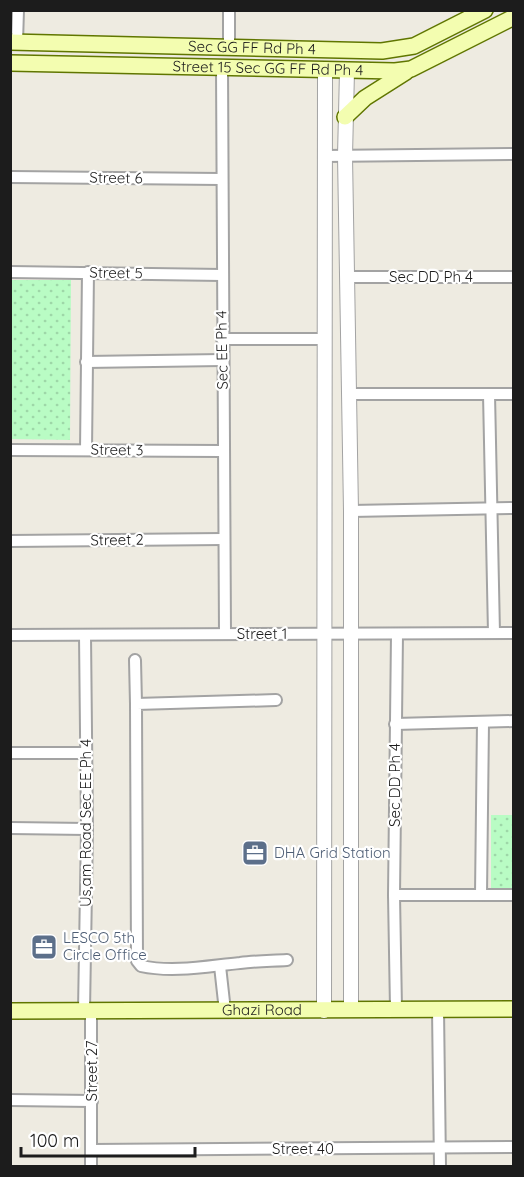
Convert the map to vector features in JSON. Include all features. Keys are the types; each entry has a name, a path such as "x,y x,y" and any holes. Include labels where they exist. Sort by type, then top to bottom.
{"main road":[{"name":"Sec GG FF Rd Ph 4","path":"14,42 229,46 367,52 400,50 414,46 485,10"},
{"name":"Street 15 Sec GG FF Rd Ph 4","path":"10,63 380,72 411,69 513,17"},
{"path":"345,117 365,98 411,69"},
{"name":"Ghazi Road","path":"10,1011 513,1009"}],"street":[{"path":"14,42 18,10"},
{"path":"229,10 229,46"},
{"name":"Sec EE Ph 4","path":"222,68 225,633"},
{"path":"324,1011 325,69"},
{"path":"347,71 345,156 351,512 351,1010"},
{"path":"324,156 513,154"},
{"name":"Street 6","path":"10,177 221,179"},
{"name":"Street 5","path":"10,272 222,275"},
{"path":"86,450 88,272"},
{"name":"Sec DD Ph 4","path":"348,277 513,277"},
{"path":"222,339 325,339"},
{"path":"86,362 222,360"},
{"path":"349,394 513,394"},
{"path":"489,394 494,633"},
{"name":"Street 3","path":"10,450 223,451"},
{"path":"351,512 513,508"},
{"name":"Street 2","path":"10,541 223,539"},
{"name":"Street 1","path":"10,635 513,633"},
{"name":"Sec DD Ph 4","path":"396,1009 394,895 397,634"},
{"name":"Us,am Road Sec EE Ph 4","path":"85,635 88,1011"},
{"path":"135,660 137,961 141,966 146,967 205,968 287,960"},
{"path":"136,704 276,700"},
{"path":"395,724 513,721"},
{"path":"481,895 483,722"},
{"path":"10,753 86,753"},
{"path":"10,828 87,829"},
{"path":"394,895 513,895"},
{"path":"220,966 225,1011"},
{"path":"438,1009 440,1167"},
{"name":"Street 27","path":"88,1011 92,1101 91,1167"},
{"path":"10,1100 92,1101"},
{"name":"Street 40","path":"92,1150 513,1147"}],"green space":[{"path":"11,280 71,280 70,440 11,439"},
{"path":"491,815 513,815 513,889 491,888"}],"place":[{"name":"DHA Grid Station","path":"255,853"},
{"name":"LESCO 5th Circle Office","path":"44,947"}]}
